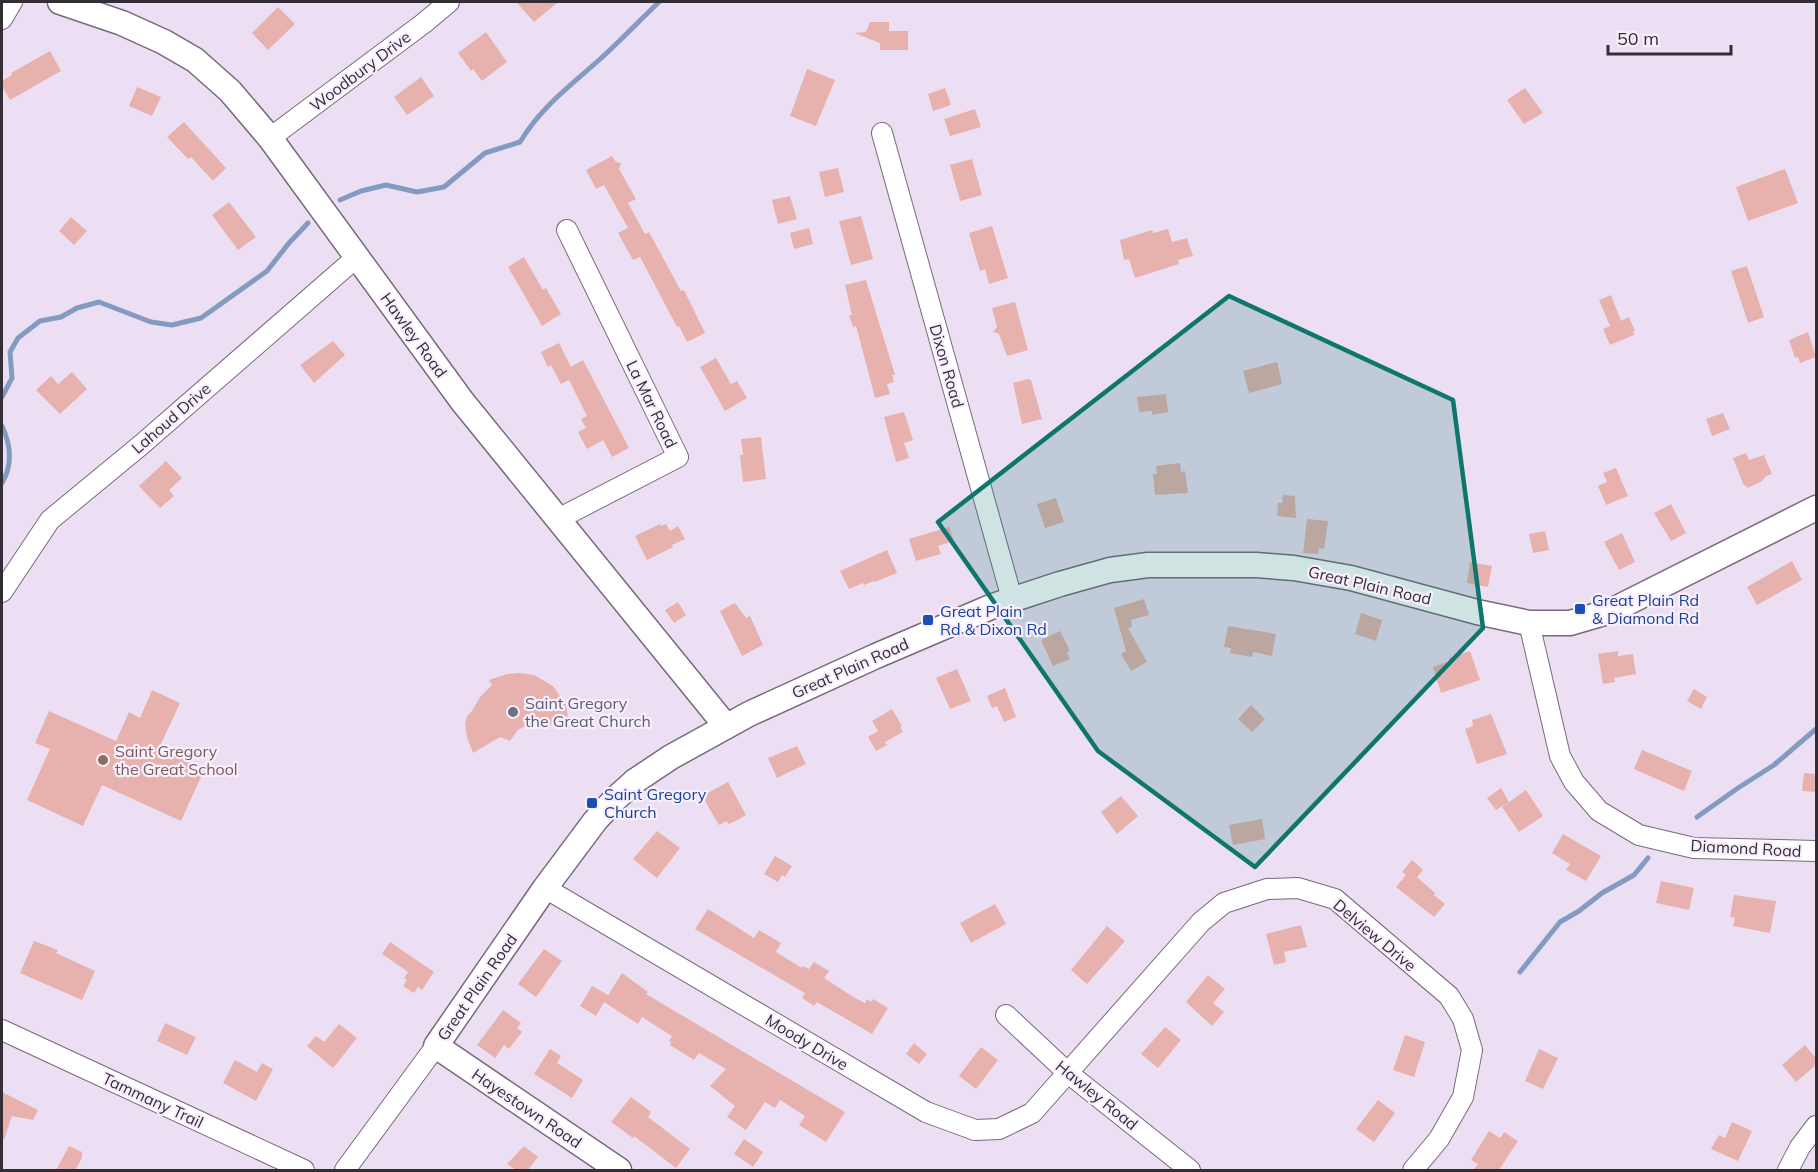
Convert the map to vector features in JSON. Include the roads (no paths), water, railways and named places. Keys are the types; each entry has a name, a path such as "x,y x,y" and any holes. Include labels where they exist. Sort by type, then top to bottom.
{"street":[{"path":"2,19 12,2"},
{"name":"Hawley Road","path":"60,2 122,23 164,42 195,60 230,91 270,138 462,401 726,726"},
{"name":"Woodbury Drive","path":"270,138 449,2"},
{"name":"Dixon Road","path":"882,133 1012,599"},
{"name":"La Mar Road","path":"558,519 678,457 567,230"},
{"name":"Lahoud Drive","path":"2,592 50,520 141,445 357,257"},
{"name":"Great Plain Road","path":"345,1170 436,1046 545,888 595,821 614,800 671,757 726,726 876,656 1012,599 1110,570 1148,565 1294,568 1351,578 1477,612 1529,623 1570,623 1611,611 1816,508"},
{"name":"Diamond Road","path":"1529,623 1560,756 1574,782 1599,811 1639,835 1694,848 1816,851"},
{"name":"Moody Drive","path":"545,888 926,1112 975,1130 999,1129 1032,1113 1068,1073"},
{"name":"Delview Drive","path":"1068,1073 1201,922 1224,903 1267,889 1298,888 1335,899 1449,996 1463,1019 1472,1050 1463,1097 1440,1139 1413,1170"},
{"name":"Hawley Road","path":"1006,1015 1068,1073 1190,1170"},
{"name":"Tammany Trail","path":"2,1030 304,1170"},
{"name":"Hayestown Road","path":"436,1046 619,1170"},
{"path":"1788,1170 1800,1147 1816,1126"}],"waterway":[{"path":"340,200 361,191 386,185 417,192 444,187 485,153 520,142 547,107 659,2"},
{"path":"2,397 12,378 10,352 18,338 40,321 61,317 77,308 99,302 151,322 172,325 201,318 267,271 308,223"},
{"path":"2,426 10,454 8,469 2,483"},
{"path":"1697,817 1774,765 1816,729"},
{"path":"1520,972 1560,922 1602,893 1634,875 1648,858"}],"place":[{"name":"Great Plain Rd & Diamond Rd","path":"1580,609"},
{"name":"Great Plain Rd & Dixon Rd","path":"928,620"},
{"name":"Saint Gregory the Great Church","path":"513,712"},
{"name":"Saint Gregory the Great School","path":"103,760"},
{"name":"Saint Gregory Church","path":"592,803"}]}
